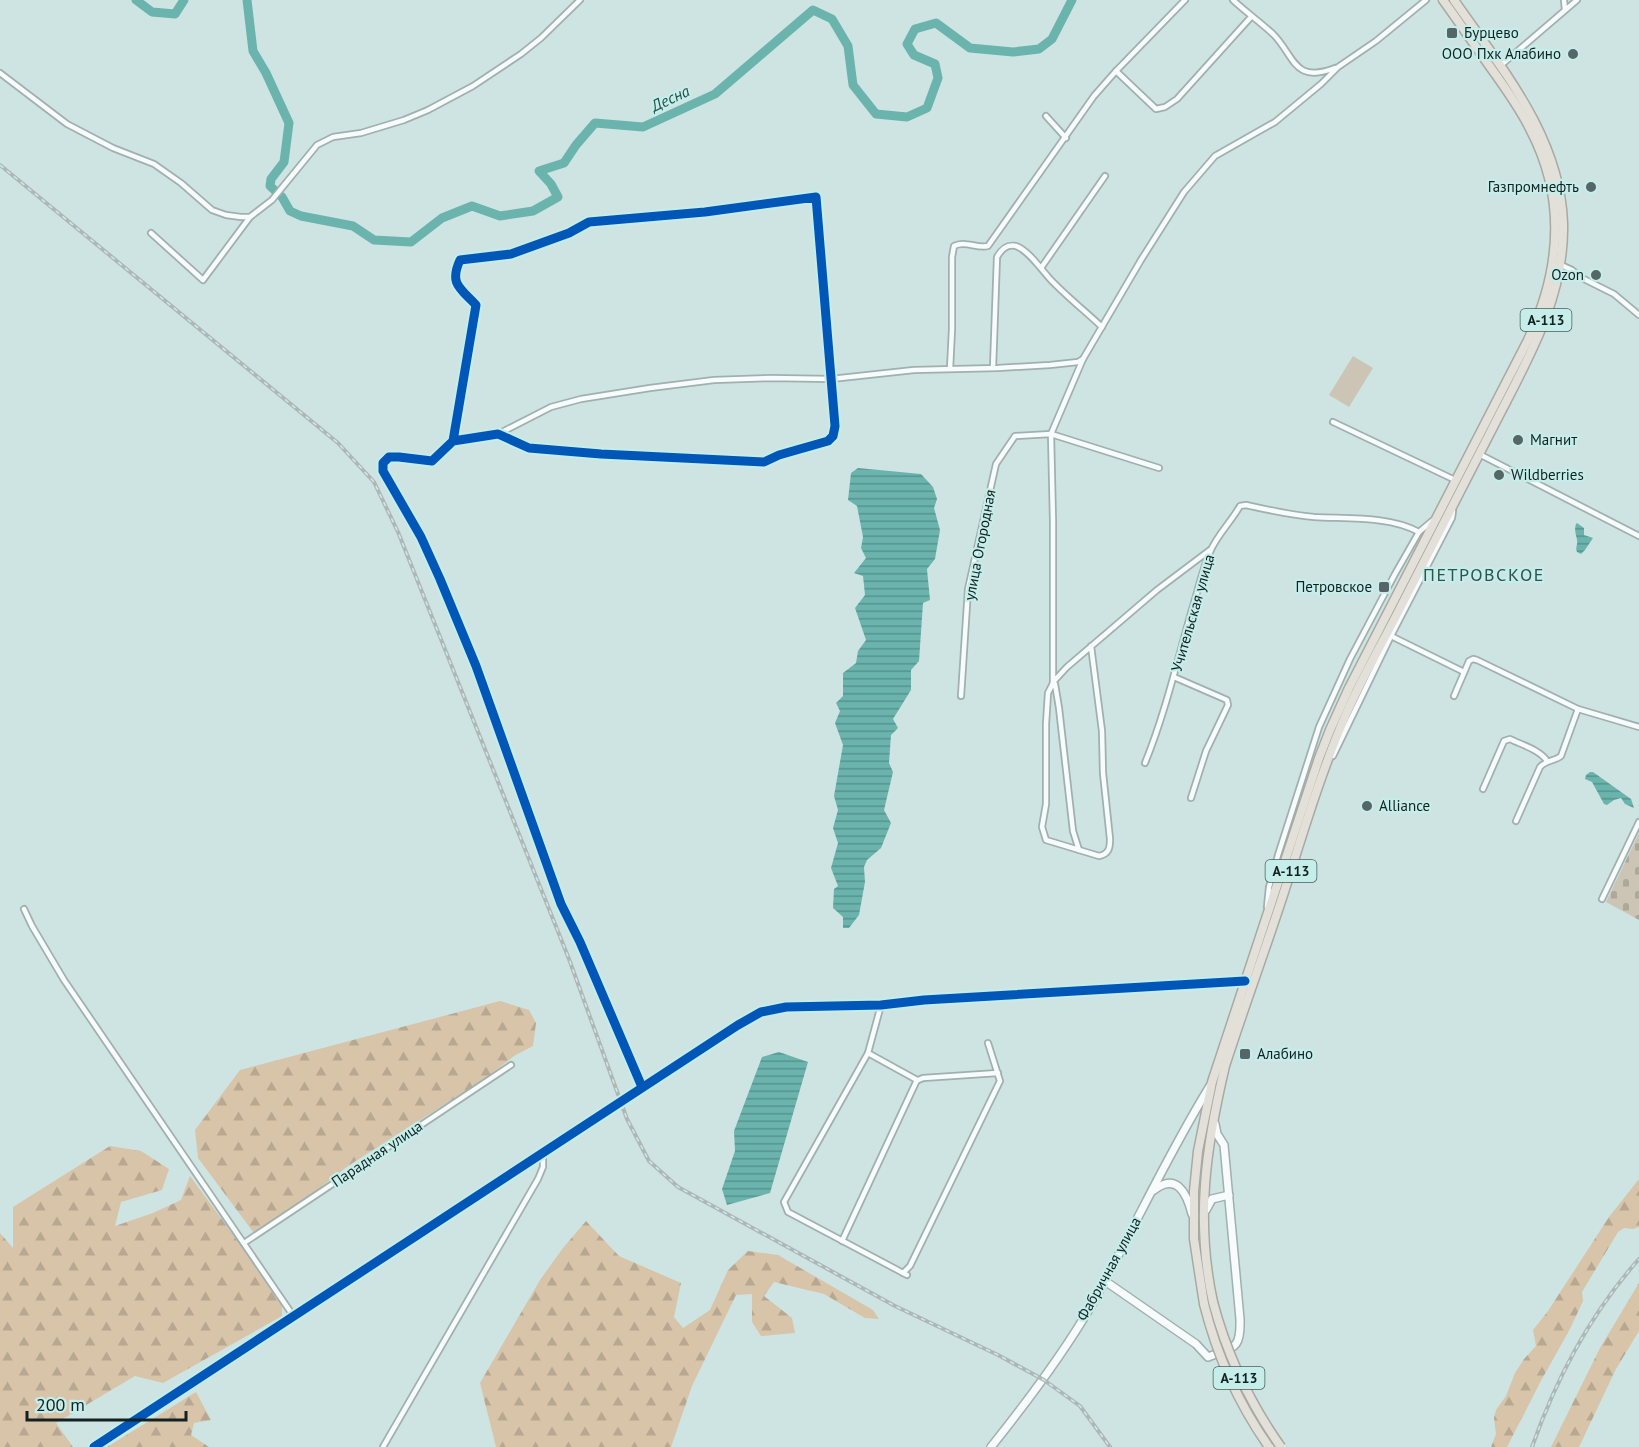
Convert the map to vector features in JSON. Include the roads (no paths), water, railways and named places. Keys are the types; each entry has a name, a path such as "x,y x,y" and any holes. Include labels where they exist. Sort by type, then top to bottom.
{"highway":[{"name":"А-113","path":"1269,1447 1231,1383 1215,1345 1204,1304 1196,1258 1193,1218 1194,1191 1198,1151 1212,1082 1330,730 1349,688 1540,314 1552,270 1556,235 1549,176 1532,130 1443,0"},
{"name":"А-113","path":"1281,1447 1258,1413 1240,1379 1213,1302 1207,1267 1203,1223 1205,1172 1225,1066 1336,736 1546,320 1561,265 1563,219 1556,171 1544,139 1534,118 1455,0"}],"street":[{"path":"151,233 203,280 250,217 273,198 317,145 333,137 361,133 404,120 473,86 541,38 580,0"},
{"path":"950,369 954,246 964,243 988,246 1094,96 1116,70 1185,0"},
{"path":"1233,0 1275,36 1293,64 1307,72 1323,72 1338,67"},
{"path":"1079,850 1073,831 1059,708 1053,683 1051,434 1083,359 1141,260 1184,192 1215,156 1275,122 1338,67 1376,41 1426,0"},
{"path":"1564,0 1565,10"},
{"path":"1500,66 1577,0"},
{"path":"1116,70 1156,109 1165,108 1184,92 1251,17"},
{"path":"0,73 67,124 113,148 154,164 181,183 212,210 226,215 250,217"},
{"path":"1046,116 1066,138"},
{"path":"1041,268 1105,177"},
{"path":"498,434 529,448 764,462 779,455 828,441 835,426 816,197 705,212 590,222 569,233 511,254 460,260 455,272 457,285 476,305 453,441 432,462 389,457 383,463 383,471 420,537 440,579 476,666 561,904 580,942 642,1088"},
{"path":"993,368 997,257 1005,248 1012,246 1023,251 1102,327"},
{"path":"1561,265 1614,294 1639,315"},
{"path":"453,441 498,434 550,407 650,388 714,380 831,379 914,369 1050,365 1078,362 1083,359"},
{"path":"1333,422 1455,480"},
{"path":"1051,434 1159,468"},
{"name":"улица Огородная","path":"962,696 968,590 996,464 1015,436 1051,434"},
{"path":"1479,454 1639,536"},
{"path":"1323,771 1338,748 1391,636 1452,518 1456,500"},
{"name":"Учительская улица","path":"1145,763 1158,731 1180,647 1210,550 1234,518 1240,506 1246,505 1294,515 1393,522 1419,532"},
{"path":"1266,918 1269,886 1319,728 1350,659 1395,574 1419,532 1436,517"},
{"path":"1091,646 1102,731 1103,773 1110,848 1099,856 1046,840 1042,831 1046,804 1048,693 1053,683 1091,646 1157,590 1210,550"},
{"path":"1391,636 1464,672"},
{"path":"1454,696 1469,661 1473,659 1578,709 1639,727"},
{"path":"1174,677 1227,700 1228,705 1206,751 1191,798"},
{"path":"1516,821 1540,767 1547,761 1558,759 1561,756 1578,709"},
{"path":"1483,789 1504,741 1507,739 1544,756 1547,761"},
{"path":"1602,899 1639,822"},
{"path":"24,909 64,980 294,1317"},
{"path":"94,1447 543,1151 761,1012 786,1006 881,1005 924,1000 1245,981"},
{"path":"881,1005 868,1053 784,1202 788,1212 905,1274 1000,1082 988,1043"},
{"path":"868,1053 916,1081"},
{"name":"Парадная улица","path":"244,1243 511,1065"},
{"path":"842,1241 916,1081 923,1078 998,1073"},
{"name":"Фабричная улица","path":"991,1447 1044,1380 1090,1307 1148,1196 1212,1082"},
{"path":"1105,1281 1196,1344 1208,1357 1233,1347 1240,1337 1224,1145 1215,1130 1214,1115"},
{"path":"383,1447 538,1179 543,1167 543,1151"},
{"path":"1148,1196 1159,1186 1175,1185 1184,1191 1193,1218"},
{"path":"1203,1223 1210,1201 1215,1197 1229,1195"}],"water":[{"path":"858,468 921,474 933,487 937,499 934,508 940,530 935,559 927,569 930,600 923,603 919,661 911,670 911,690 893,719 898,728 891,735 889,763 893,772 884,810 891,823 881,848 867,860 864,867 865,882 859,915 849,928 843,928 843,917 833,908 834,889 838,886 831,868 838,843 833,828 838,810 834,796 843,745 835,723 840,711 836,703 843,696 843,673 856,663 858,651 866,640 855,608 865,595 863,576 854,573 866,558 861,548 863,537 857,506 848,500 851,473"},
{"path":"1577,523 1584,528 1584,535 1593,538 1581,554 1576,550 1575,528"},
{"path":"1590,772 1631,799 1634,808 1625,804 1621,798 1607,805 1604,804 1592,782 1585,779"},
{"path":"779,1052 808,1062 770,1193 727,1205 722,1189 735,1151 734,1131 762,1057"}],"waterway":[{"name":"Десна","path":"136,0 152,12 175,14 184,0"},
{"name":"Десна","path":"247,0 253,51 289,123 284,162 271,179 270,186 282,197 290,211 301,216 353,226 374,240 411,242 442,218 472,206 500,216 533,211 558,197 551,184 539,171 564,163 595,123 643,127 715,94 813,10 832,19 848,46 853,85 876,114 907,117 927,108 938,78 935,64 914,55 907,44 915,29 936,23 970,48 1013,52 1039,49 1052,39 1072,0"}],"railway":[{"path":"0,165 338,443 374,482 398,532 569,959 627,1119 649,1161 678,1187 895,1306 998,1355 1044,1380 1080,1406 1110,1447"},
{"path":"1532,1447 1552,1397 1576,1348 1605,1302 1639,1259"}],"place":[{"name":"Бурцево","path":"1452,33"},
{"name":"ООО Пхк Алабино","path":"1573,54"},
{"name":"Газпромнефть","path":"1591,187"},
{"name":"Ozon","path":"1596,275"},
{"name":"Магнит","path":"1518,440"},
{"name":"Wildberries","path":"1499,475"},
{"name":"Петровское","path":"1384,587"},
{"name":"Alliance","path":"1367,806"},
{"name":"Алабино","path":"1245,1054"}],"district":[{"name":"ПЕТРОВСКОЕ","path":"1484,575"}]}
